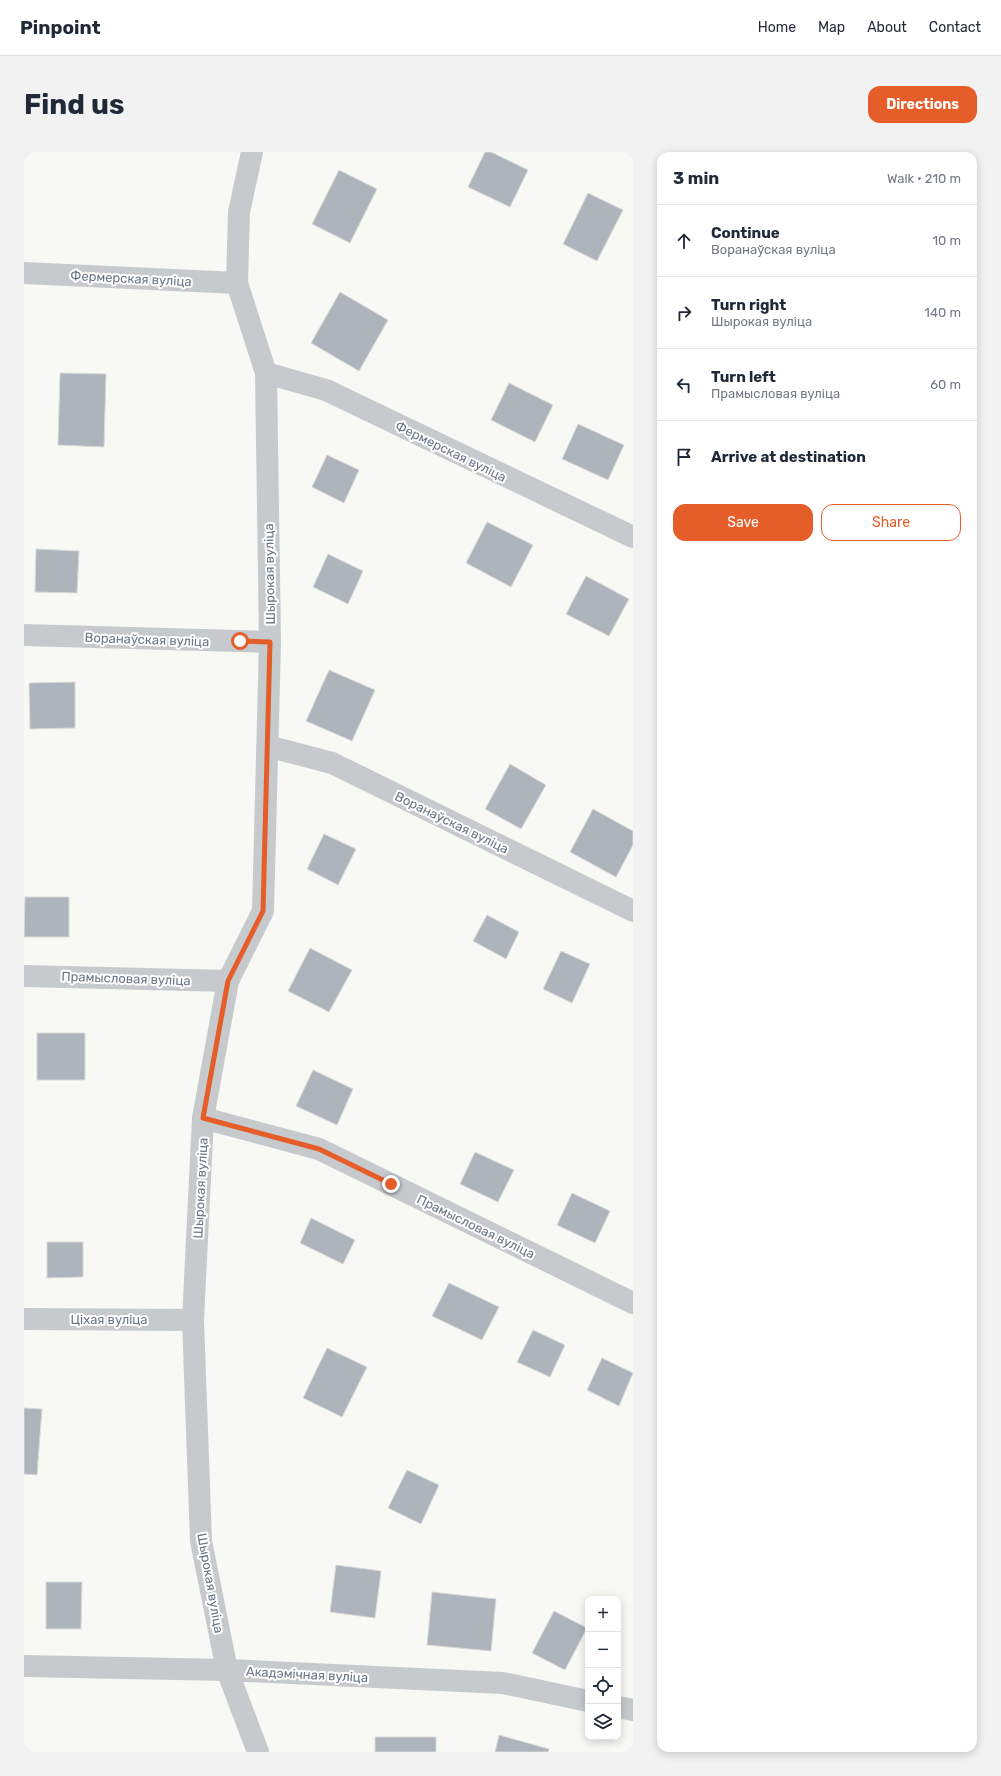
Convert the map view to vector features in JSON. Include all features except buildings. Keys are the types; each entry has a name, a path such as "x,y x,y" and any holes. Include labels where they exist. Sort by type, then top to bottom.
{"street":[{"name":"Шырокая вуліца","path":"252,152 239,212 237,283 266,373 270,642 263,911 228,981 203,1118 193,1320 201,1541 227,1670 258,1752"},
{"name":"Фермерская вуліца","path":"24,273 237,283"},
{"name":"Фермерская вуліца","path":"266,373 326,390 633,537"},
{"name":"Воранаўская вуліца","path":"24,635 270,642"},
{"name":"Воранаўская вуліца","path":"267,746 332,763 633,911"},
{"name":"Прамысловая вуліца","path":"24,976 228,981"},
{"name":"Прамысловая вуліца","path":"203,1118 319,1149 633,1303"},
{"name":"Ціхая вуліца","path":"24,1319 193,1320"},
{"name":"Акадэмічная вуліца","path":"24,1666 227,1670 503,1683 585,1700"},
{"path":"621,1708 633,1710"}],"route":[{"path":"240,641 270,642 263,911 228,981 203,1118 319,1149 391,1184"}]}
